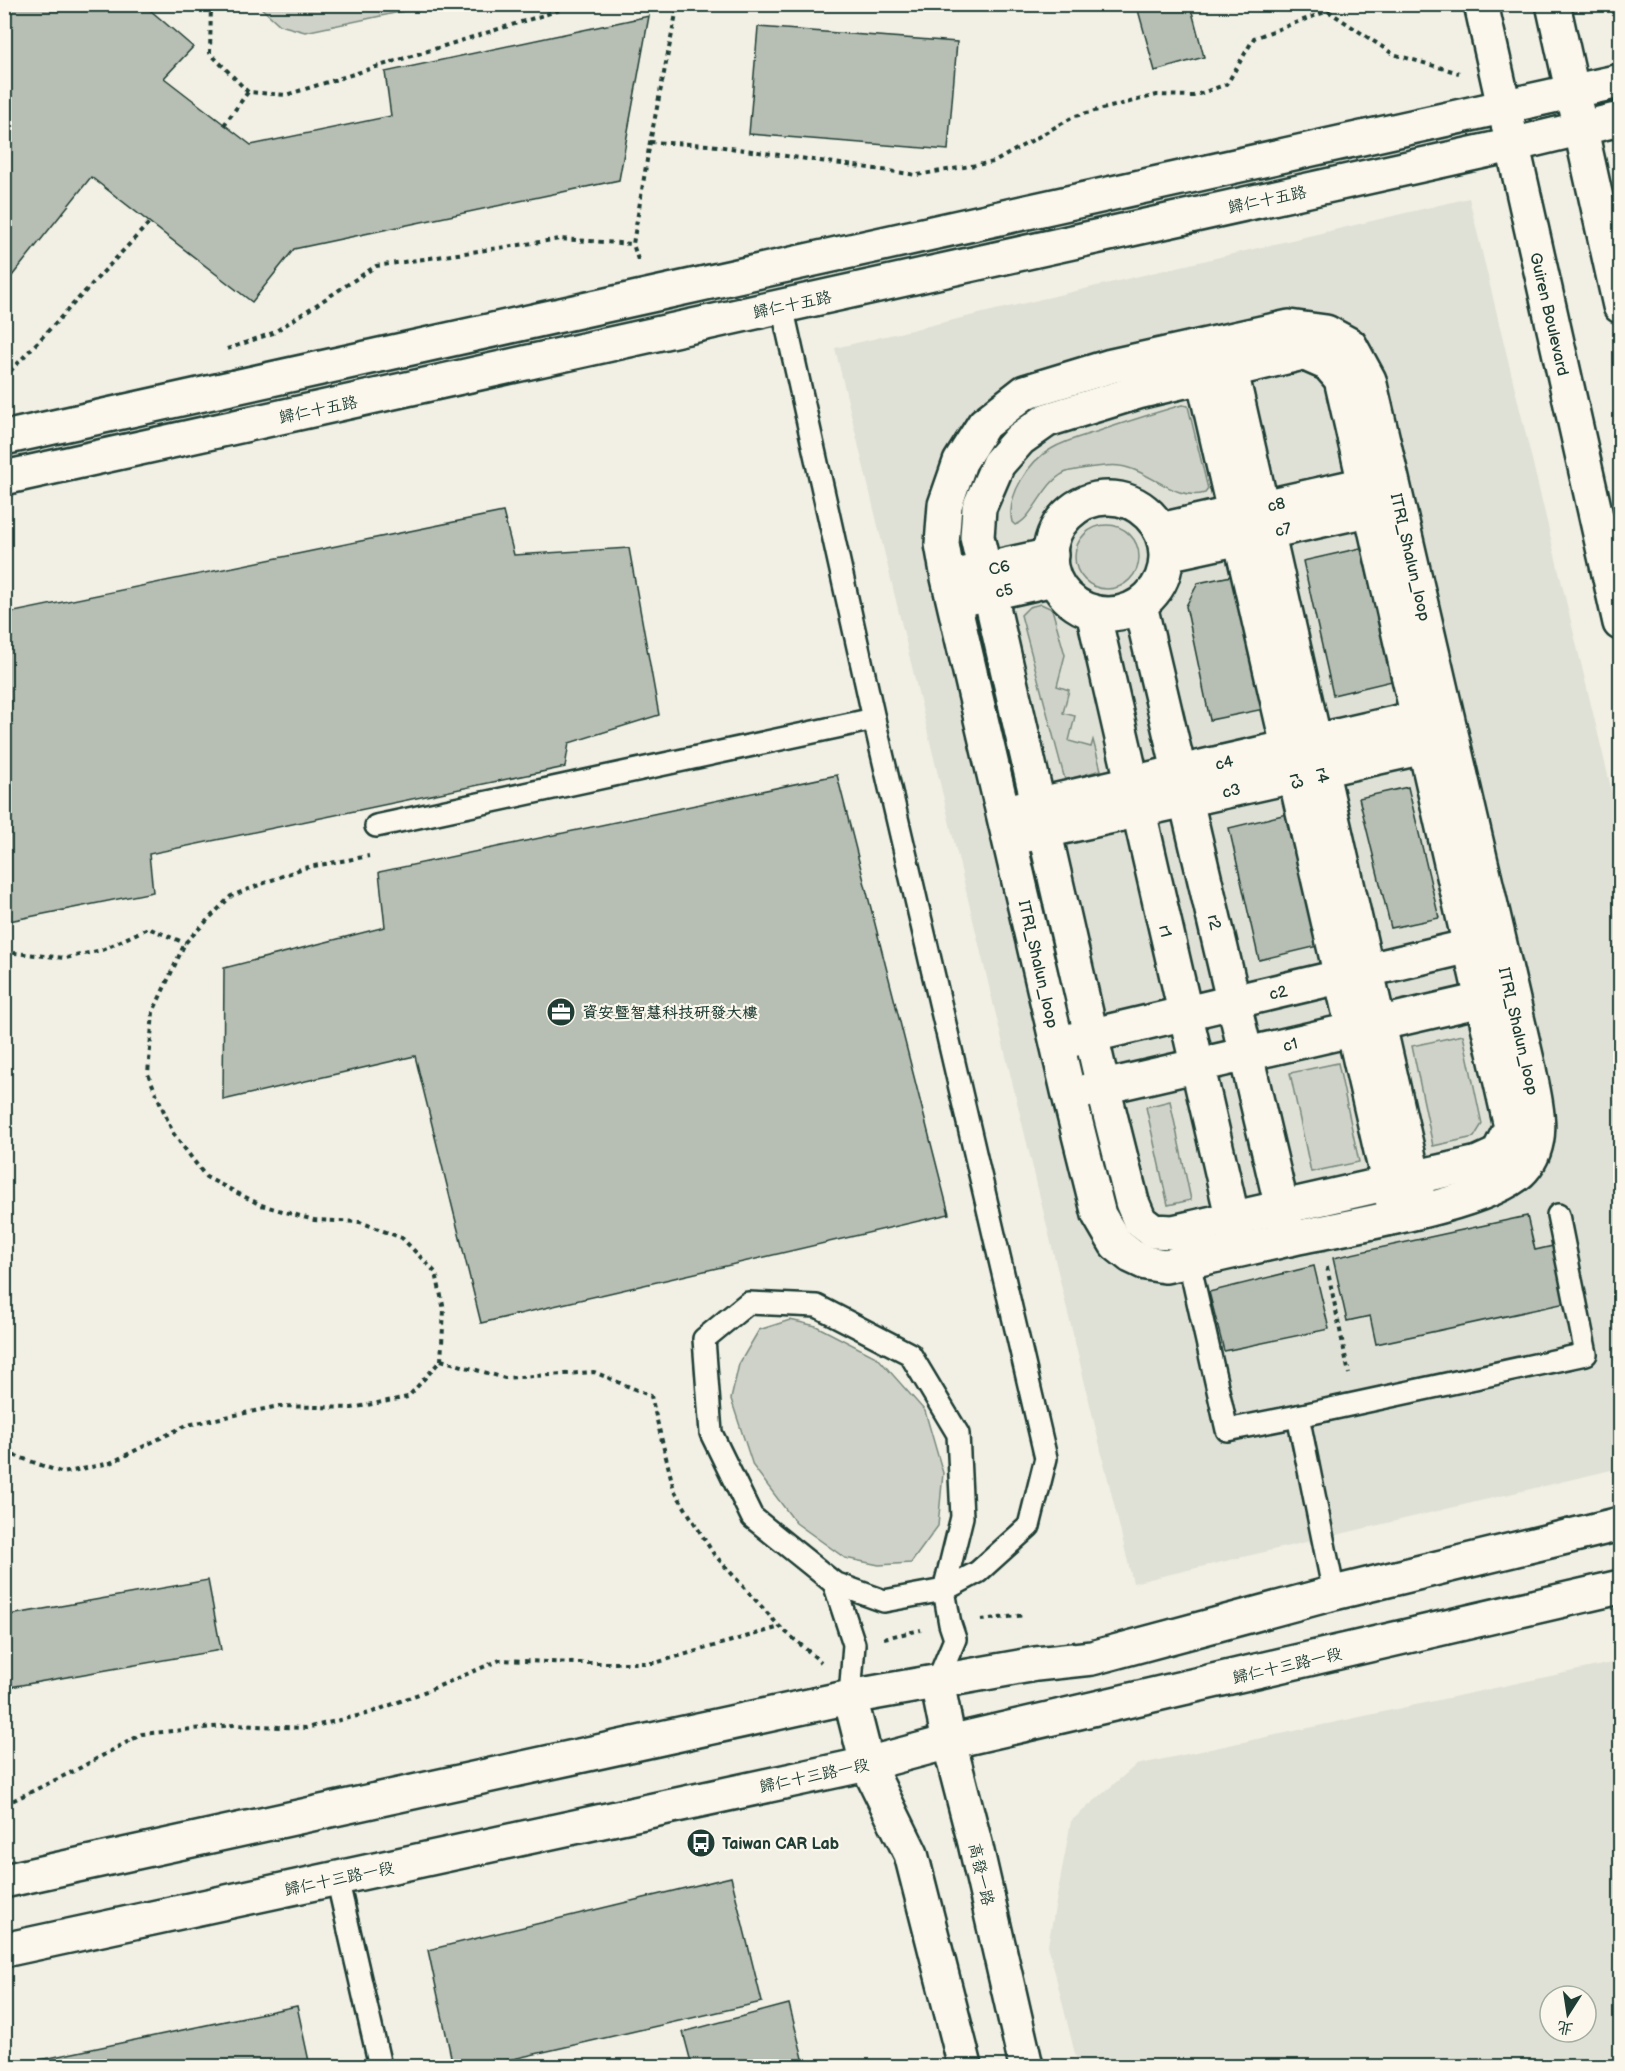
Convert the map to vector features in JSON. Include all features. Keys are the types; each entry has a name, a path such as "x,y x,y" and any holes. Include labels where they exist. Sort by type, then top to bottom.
{"street":[{"name":"Guiren Boulevard","path":"1481,4 1620,623"},
{"path":"1553,4 1620,306"},
{"path":"4,438 1620,81"},
{"name":"歸仁十五路","path":"4,478 1512,146 1620,119"},
{"name":"ITRI_Shalun_loop","path":"1214,358 1111,366 1026,392 984,424 960,462 945,505 942,544 950,590 1099,1215 1116,1244 1131,1256 1146,1263 1165,1266 1189,1262 1236,1235 1282,1208 1478,1163 1498,1154 1510,1127 1496,996 1381,494 1369,380 1350,345 1326,332 1289,327 1138,392 1047,420 1020,439 998,464 979,508 977,537 1103,1087 1132,1202 1140,1221 1153,1231 1236,1235 1305,1236 1409,1213 1480,1194 1503,1185 1522,1170 1534,1152 1539,1133 1537,1111 1496,996"},
{"path":"1164,542 1251,523 1214,358"},
{"name":"c8","path":"1251,523 1381,494"},
{"path":"1102,498 1120,499 1137,505 1151,517 1164,542 1166,569 1160,583 1152,595 1140,605 1126,612 1110,614 1093,612 1077,605 1064,594 1052,567 1051,544 1058,526 1069,513 1084,503 1102,498"},
{"name":"r3","path":"1251,523 1409,1213"},
{"name":"c5","path":"950,590 1052,567"},
{"name":"r2","path":"1140,605 1282,1208 1305,1236"},
{"name":"r1","path":"1093,612 1236,1235"},
{"name":"c3","path":"1183,786 1435,729"},
{"path":"1006,826 1183,786"},
{"name":"c2","path":"1057,1044 1484,943"},
{"name":"c1","path":"1069,1095 1496,996"},
{"path":"4,1881 850,1697 1036,1664 1092,1658 1334,1593 1620,1524"},
{"name":"歸仁十三路一段","path":"4,1950 867,1764 949,1742 1620,1587"},
{"name":"高發一路","path":"936,1682 1026,2067"},
{"path":"850,1697 867,1764 911,1854 965,2067"}],"lane":[{"path":"782,306 874,719 1046,1458 1029,1526 978,1572 944,1590 884,1601 834,1583 752,1517 711,1433 704,1339 748,1303 818,1306 910,1354 957,1434 962,1517 944,1590 955,1639 936,1682"},
{"path":"376,826 874,719"},
{"path":"1189,1262 1227,1430 1586,1354 1558,1215"},
{"path":"1298,1416 1334,1593"},
{"path":"834,1583 854,1644 850,1697"},
{"path":"337,1878 380,2067"}],"path":[{"path":"212,4 210,53 248,92 286,95 560,10 566,4"},
{"path":"647,296 633,244 650,142 678,4"},
{"path":"1328,4 1328,11"},
{"path":"650,142 710,145 917,175 994,162 1075,116 1157,95 1193,96 1227,84 1254,38 1328,11"},
{"path":"1328,11 1393,54 1465,75"},
{"path":"224,125 248,92"},
{"path":"4,378 150,222"},
{"path":"218,352 273,333 376,266 560,238 633,244"},
{"path":"4,1440 16,1456 63,1473 110,1463 186,1425 279,1406 352,1408 408,1397 441,1360 444,1310 436,1273 402,1238 360,1222 314,1220 261,1205 206,1177 173,1134 148,1074 153,1012 185,943 231,896 303,868 373,855 376,826"},
{"path":"4,952 66,958 102,950 148,928 185,943"},
{"path":"1305,1236 1355,1404"},
{"path":"441,1360 505,1378 594,1372 651,1396 674,1490 713,1553 780,1626 819,1659 850,1697"},
{"path":"4,1802 14,1800 76,1770 142,1734 234,1725 306,1728 370,1713 500,1660 655,1663 780,1626"}],"shaded area":[{"path":"258,5 433,5 305,32 280,25"},
{"path":"1469,198 1620,825 1620,1468 1133,1583 835,348"},
{"path":"1182,405 1188,406 1208,489 1205,493 1194,495 1183,493 1142,473 1120,466 1088,468 1061,475 1046,489 1022,521 1015,525 1012,522 1012,501 1021,480 1043,455 1075,438"},
{"path":"1107,525 1119,527 1130,534 1137,545 1139,557 1137,569 1130,580 1119,587 1107,589 1095,587 1084,580 1077,569 1075,557 1077,545 1084,534 1095,527"},
{"path":"1041,604 1052,609 1065,655 1057,686 1069,690 1063,713 1075,716 1069,741 1091,747 1093,740 1101,770 1065,780 1021,615 1029,607"},
{"path":"1463,1035 1482,1124 1474,1137 1433,1146 1412,1046"},
{"path":"1338,1063 1359,1162 1311,1172 1290,1073"},
{"path":"1170,1101 1191,1200 1168,1205 1146,1107"},
{"path":"790,1320 816,1326 878,1358 925,1411 943,1473 938,1526 911,1563 879,1565 845,1558 796,1523 753,1466 731,1399 739,1364 759,1330"},
{"path":"1620,1661 1620,2066 1078,2066 1048,1945 1071,1821 1136,1765"}],"building":[{"path":"4,4 143,4 193,47 164,78 251,145 391,116 385,72 649,16 619,180 294,249 252,302 91,177 4,286"},
{"path":"1159,4 1190,4 1204,57 1155,71 1138,10"},
{"path":"758,27 957,42 948,150 749,134"},
{"path":"503,512 514,555 629,548 659,715 569,743 565,767 149,854 153,892 4,922 4,614"},
{"path":"1361,548 1392,681 1333,695 1303,561"},
{"path":"1236,575 1264,709 1210,720 1186,606 1198,583"},
{"name":"資安暨智慧科技研發大樓","path":"837,775 949,1214 481,1323 415,1056 223,1100 224,968 385,927 379,872"},
{"path":"1408,787 1439,918 1391,928 1359,798"},
{"path":"1287,814 1318,946 1259,960 1229,828"},
{"path":"1527,1216 1535,1250 1553,1246 1566,1303 1376,1344 1370,1316 1347,1321 1333,1258"},
{"path":"1314,1266 1329,1329 1224,1351 1209,1292"},
{"path":"208,1580 221,1650 4,1688 4,1616"},
{"path":"731,1877 762,2002 482,2066 453,2066 428,1950"},
{"path":"789,2004 805,2066 692,2066 683,2032"},
{"path":"297,2006 310,2066 11,2066"}],"place":[{"name":"資安暨智慧科技研發大樓","path":"561,1012"},
{"name":"Taiwan CAR Lab","path":"701,1843"}]}
